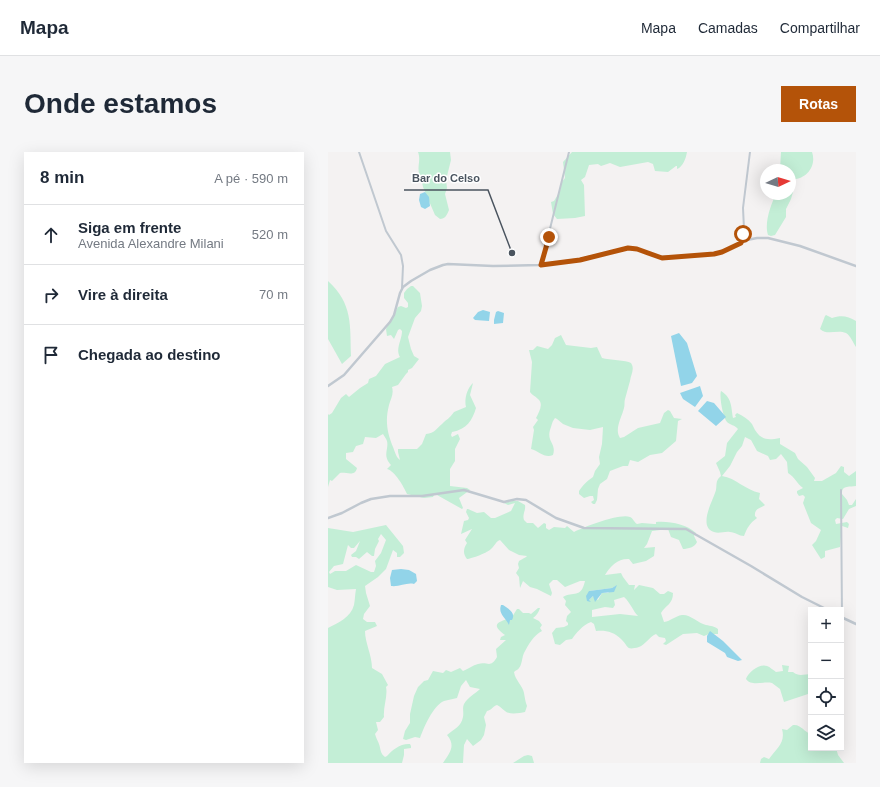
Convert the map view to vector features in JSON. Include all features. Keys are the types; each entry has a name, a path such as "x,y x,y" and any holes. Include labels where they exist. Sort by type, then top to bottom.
{"street":[{"path":"328,386 344,375 390,322 401,290 403,266 401,255 386,231 359,152"},
{"path":"541,265 569,152"},
{"path":"741,243 744,229 744,208 750,152"},
{"path":"401,290 411,281 443,264 452,263 499,266 541,265 580,260 628,248 637,249 662,258 714,254 757,238 781,241 800,246 856,266"},
{"path":"328,518 342,513 360,503 376,498 390,496 422,496 464,490 504,502 516,499 526,500 556,518 584,528 686,529 802,597 822,607"},
{"path":"841,490 842,607"},
{"path":"844,618 856,624"}],"green space":[{"path":"418,152 450,152 451,160 446,180 447,188 445,194 449,210 447,215 443,218 440,219 435,215 423,187 423,179 419,173"},
{"path":"572,152 687,152 683,164 677,169 676,166 668,172 655,171 653,164 648,162 620,167 610,163 601,166 598,164 589,165 585,177 581,180 584,185 585,216 557,219 553,214 551,202 554,201 560,191 561,183 565,178 563,162"},
{"path":"781,152 812,152 812,167 806,175 797,179 796,164 780,164"},
{"path":"773,200 790,200 786,209 786,217 775,235 771,236 768,235 767,230 767,219"},
{"path":"328,281 342,298 346,307 350,325 351,356 342,364 328,339"},
{"path":"411,286 413,286 420,293 422,306 421,311 415,318 408,337 414,356 419,359 412,368 408,370 398,385 392,387 393,389 387,416 388,431 391,442 400,460 398,449 417,449 422,444 426,434 435,430 454,412 466,407 466,394 473,383 470,395 476,408 473,417 465,427 452,432 451,435 452,437 458,434 460,439 455,449 455,461 450,469 450,486 467,488 470,490 459,498 463,508 462,509 437,495 424,498 407,494 396,476 387,469 391,465 386,455 387,441 383,434 376,438 365,437 363,444 356,446 353,452 346,453 346,459 357,468 356,471 353,473 340,473 332,481 330,480 328,487 328,414 329,415 332,413 341,398 346,394 349,397 368,383 369,379 376,376 385,364 400,357 398,348 402,331 400,329 398,330 394,339 391,335 387,336 386,329 398,307 408,307 408,303 404,298 404,293"},
{"path":"826,315 832,318 838,316 847,317 856,321 856,347 846,333 826,332 820,329"},
{"path":"561,335 566,345 591,348 597,347 602,358 631,363 633,367 632,372 618,427 618,434 620,438 638,428 660,423 664,413 668,410 674,418 682,419 678,421 676,441 662,453 650,455 638,462 630,460 628,466 623,466 610,471 607,479 600,484 595,504 591,502 594,500 593,496 584,498 579,494 579,491 585,483 593,477 600,464 599,457 602,444 603,427 590,430 573,428 563,424 555,418 552,423 549,436 554,447 553,455 547,456 531,449 534,430 533,427 538,420 536,418 540,411 541,403 530,392 532,362 529,350 533,350 537,346 548,349 552,345 555,338"},
{"path":"721,391 729,399 733,418 736,417 735,415 737,413 745,418 763,438 780,438 780,444 795,453 798,459 807,467 815,478 814,481 822,481 836,473 841,466 844,467 844,472 849,476 856,471 856,486 844,488 842,494 849,505 852,505 856,499 856,506 849,509 843,519 837,518 835,520 836,524 847,522 849,524 848,528 842,526 840,547 825,551 825,557 821,559 812,545 816,541 821,530 811,523 803,503 805,497 803,495 799,496 797,493 797,491 803,488 788,473 787,462 781,454 776,459 770,460 768,456 757,451 751,440 745,437 742,446 722,476 732,479 760,493 759,499 765,505 756,511 755,516 757,518 749,526 744,536 732,532 716,533 709,529 706,520 707,514 716,491 717,482 721,476 716,463 725,456 727,443 738,429 726,420 721,402"},
{"path":"518,501 525,505 523,516 524,520 527,523 533,523 538,528 544,523 546,524 546,528 549,530 554,527 565,528 567,526 574,532 602,521 625,516 631,518 637,524 656,524 656,522 667,522 688,527 696,533 694,536 697,542 695,545 687,549 683,549 679,540 671,537 668,529 652,531 644,548 655,547 654,556 646,561 633,564 629,559 618,561 605,575 621,573 629,585 635,585 634,590 639,585 653,588 660,594 664,594 668,591 673,593 671,602 661,613 664,622 685,615 703,624 717,628 718,634 709,634 704,636 697,633 683,634 666,645 663,644 666,641 665,638 659,637 656,634 641,646 629,648 613,633 596,631 594,624 591,622 580,629 572,639 566,640 560,645 555,644 552,633 556,628 568,625 566,621 567,616 571,612 565,605 566,601 563,597 579,592 585,581 580,581 565,587 557,580 553,580 549,584 552,593 551,596 530,587 523,581 520,588 519,577 516,573 519,568 519,561 527,556 519,555 509,550 500,540 490,550 484,553 467,559 465,555 464,549 467,543 465,540 472,529 461,534 464,521 468,520 469,518 466,512 467,509 477,513 484,512 491,518 495,518 511,511 515,503 508,505 504,503","holes":["616,586 608,593 602,593 598,600 593,596 589,600 589,591 612,588","624,597 638,616 620,614 592,617 592,610 605,607 613,608 615,605 614,600"]},
{"path":"386,525 403,546 404,553 400,557 397,557 397,553 393,550 386,569 365,586 370,606 364,614 363,619 367,622 375,622 377,626 365,631 366,640 372,668 382,674 388,685 386,687 384,717 380,722 376,722 378,730 375,734 381,753 385,757 397,747 410,744 411,748 404,749 402,763 328,763 328,628 344,619 350,613 354,605 356,589 337,590 328,587 328,528 353,532","holes":["381,534 386,540 381,553 375,561 376,566 374,572 356,565 346,571 335,571 330,574 329,572 334,566 343,564 348,545 351,548 354,548 360,541 356,551 351,555 352,557 359,559 367,552 374,556 375,549 379,541 378,539"]},
{"path":"540,608 539,611 533,618 539,621 542,625 540,628 542,631 536,635 529,644 524,653 520,667 514,672 523,690 527,706 525,712 509,713 497,705 494,706 487,711 484,717 486,725 484,735 481,740 473,746 467,739 464,745 463,763 443,763 452,746 447,735 461,723 463,717 463,706 470,697 480,689 470,687 466,680 461,686 457,698 444,701 436,707 426,723 420,738 415,737 406,740 403,739 405,731 410,723 410,714 414,696 418,687 424,681 428,680 433,671 443,673 446,670 451,672 460,668 463,671 481,663 491,664 497,657 496,649 506,640 500,640 501,637 505,635 497,628 498,623 512,617 517,609 523,613 531,614"},
{"path":"764,665 776,672 783,671 782,665 789,666 788,672 793,672 799,675 808,674 808,694 784,702 780,689 772,683 751,683 746,679 747,676 755,669"},
{"path":"793,725 800,727 808,733 808,751 837,751 844,763 760,763 761,759 764,757 769,759 780,746 783,738 782,729 787,730"},
{"path":"524,756 532,756 534,763 513,763"}],"water":[{"path":"425,192 429,197 430,206 425,209 421,207 419,200 420,194"},
{"path":"483,310 490,312 489,321 475,320 473,318 478,312"},
{"path":"498,311 504,313 503,323 494,324 496,312"},
{"path":"679,333 687,343 697,376 692,383 681,386 671,336"},
{"path":"700,386 703,396 695,407 683,399 680,393"},
{"path":"707,401 714,403 726,417 716,426 698,411"},
{"path":"392,570 409,570 416,574 417,581 414,584 391,586 390,578"},
{"path":"617,585 614,592 602,593 595,602 593,596 589,600 591,602 587,601 586,596 589,591 612,588"},
{"path":"501,605 508,608 513,615 509,625 500,611"},
{"path":"710,631 723,641 742,660 738,661 727,657 725,653 707,642 707,636"}],"place":[{"name":"Bar do Celso","path":"512,253"}],"route":[{"path":"549,237 541,265 580,260 628,248 634,248 662,258 714,254 741,243 743,234"}]}
